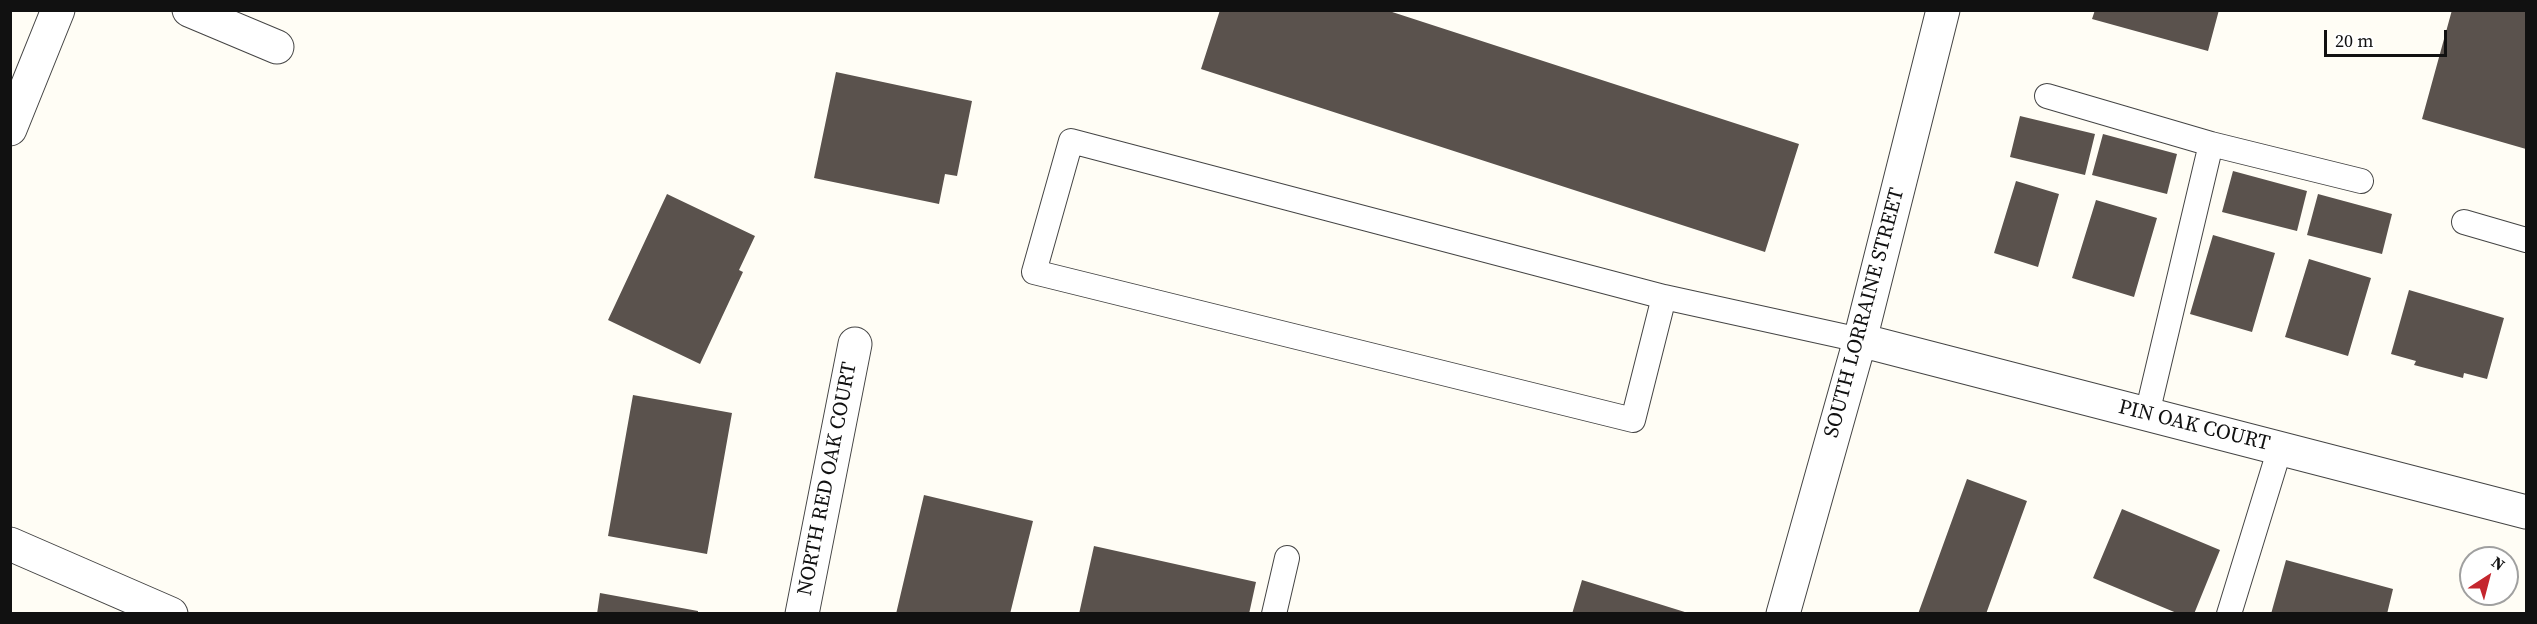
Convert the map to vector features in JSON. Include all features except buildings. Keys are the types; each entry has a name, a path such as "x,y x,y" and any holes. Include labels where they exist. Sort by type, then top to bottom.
{"street":[{"path":"10,129 58,10"},
{"path":"189,10 277,47"},
{"name":"SOUTH LORRAINE STREET","path":"1783,614 1860,340 1943,10"},
{"name":"PIN OAK COURT","path":"1860,340 2526,512"},
{"name":"NORTH RED OAK COURT","path":"802,614 855,344"},
{"path":"10,544 171,614"}],"lane":[{"path":"2047,96 2211,144 2361,181"},
{"path":"1664,297 1633,420 1034,272 1071,141 1664,297 1860,340"},
{"path":"2147,414 2211,144"},
{"path":"2464,222 2526,240"},
{"path":"2229,614 2280,448"},
{"path":"1274,614 1287,558"}]}
